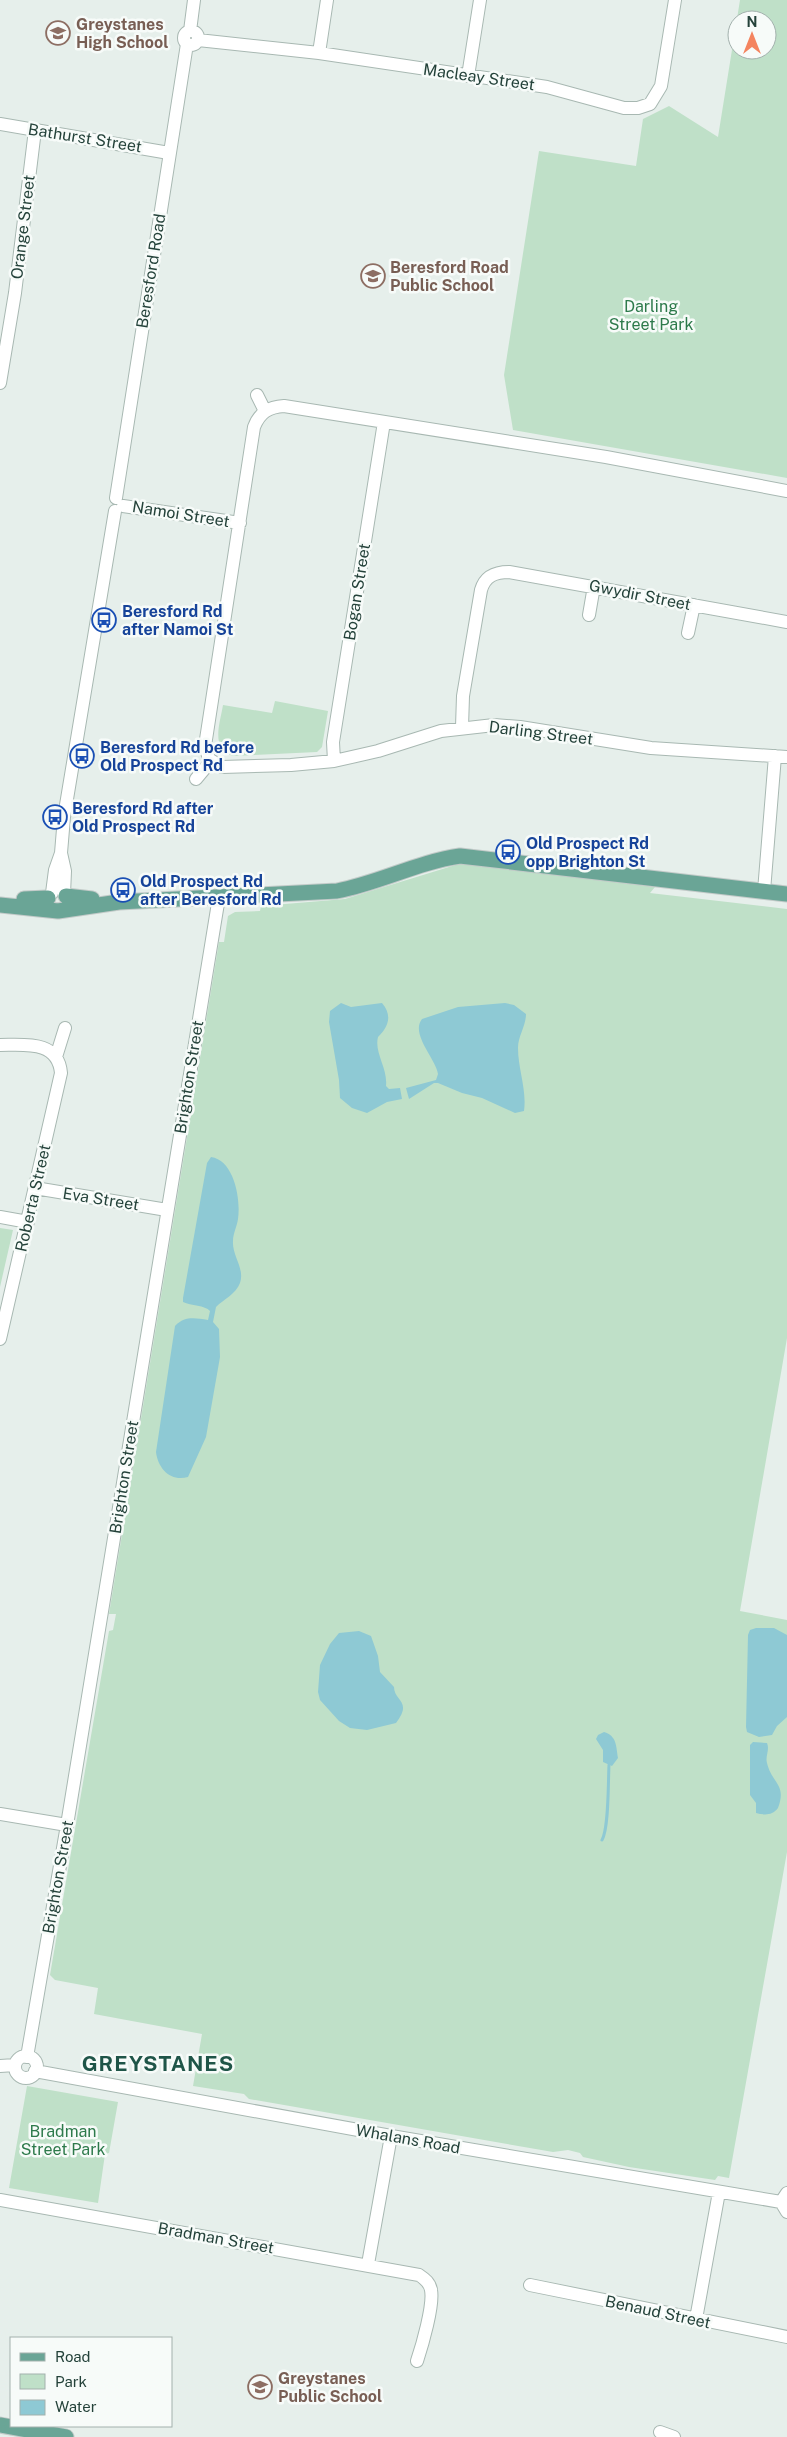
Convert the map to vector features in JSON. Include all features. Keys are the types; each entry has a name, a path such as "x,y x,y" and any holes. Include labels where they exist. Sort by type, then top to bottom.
{"main road":[{"path":"0,904 57,900 119,902 337,891 460,856 787,894"},
{"path":"11,2427 66,2437"}],"street":[{"name":"Beresford Road","path":"57,900 55,870 61,853 66,807 118,505 169,153 191,38 194,0"},
{"path":"319,53 328,0"},
{"path":"468,76 480,0"},
{"name":"Macleay Street","path":"191,38 319,53 547,87 624,108 638,108 650,104 661,86 675,0"},
{"name":"Bathurst Street","path":"0,124 169,153"},
{"name":"Orange Street","path":"0,383 15,293 35,130"},
{"path":"257,395 265,411"},
{"path":"196,779 211,761 206,752 205,742 254,427 265,411 284,406 606,457 787,492"},
{"name":"Bogan Street","path":"334,761 333,742 384,422"},
{"name":"Namoi Street","path":"118,505 240,523"},
{"path":"462,727 463,696 481,590 485,580 492,574 486,562"},
{"name":"Gwydir Street","path":"492,574 509,572 787,622"},
{"path":"589,615 594,586"},
{"path":"688,633 694,605"},
{"name":"Darling Street","path":"211,761 222,767 291,766 334,761 378,751 441,731 462,727 514,726 651,748 781,756"},
{"path":"764,891 781,756"},
{"name":"Brighton Street","path":"27,2057 68,1826 219,897"},
{"name":"Roberta Street","path":"0,1339 61,1078 61,1069 56,1057 65,1028"},
{"path":"0,1045 41,1046 51,1051 56,1057"},
{"name":"Eva Street","path":"36,1188 167,1210"},
{"path":"0,1217 28,1222"},
{"path":"0,1814 68,1826"},
{"path":"27,2057 35,2063 36,2071 29,2077 22,2077 17,2074 15,2066 20,2058 27,2057"},
{"path":"0,2066 15,2066"},
{"name":"Whalans Road","path":"36,2071 391,2136 785,2202"},
{"path":"368,2264 391,2136"},
{"path":"696,2320 719,2192"},
{"name":"Bradman Street","path":"0,2200 413,2273 431,2281 432,2295 424,2340 417,2361"},
{"name":"Benaud Street","path":"530,2285 787,2337"},
{"path":"660,2432 674,2437"}],"green space":[{"name":"Darling Street Park","path":"740,0 787,0 787,478 513,430 504,375 539,151 636,166 643,119 669,106 718,137 730,60 777,60 777,10 738,10"},
{"path":"275,701 328,711 322,747 317,752 233,756 221,747 218,735 223,705 272,713"},
{"path":"462,863 655,887 650,893 787,909 787,1338 740,1611 787,1620 787,1852 729,2178 718,2176 715,2180 629,2167 583,2157 580,2153 568,2150 553,2152 249,2099 244,2094 193,2086 202,2034 94,2014 98,1988 55,1980 50,1975 109,1631 113,1630 116,1614 109,1614 219,942 224,942 228,916 235,912 260,911 261,906 345,899"},
{"path":"0,1228 13,1230 0,1287"},
{"name":"Bradman Street Park","path":"27,2086 118,2102 109,2153 105,2154 98,2203 9,2188"}],"water":[{"path":"341,1003 351,1007 382,1003 387,1012 388,1021 378,1037 378,1049 385,1073 386,1086 389,1089 400,1088 402,1099 387,1102 367,1113 352,1108 340,1098 339,1080 329,1022 330,1011"},
{"path":"505,1003 514,1005 526,1014 518,1048 525,1103 524,1111 515,1113 482,1098 462,1093 438,1083 434,1083 409,1099 406,1088 436,1080 438,1074 421,1039 419,1025 422,1019 458,1007"},
{"path":"211,1157 225,1165 237,1191 239,1211 233,1246 240,1267 241,1278 236,1290 216,1307 213,1322 219,1329 220,1357 206,1437 188,1477 176,1478 166,1473 159,1464 156,1452 175,1326 186,1319 208,1320 210,1311 183,1302 183,1298 207,1163"},
{"path":"774,1628 787,1635 787,1717 777,1726 772,1735 759,1737 747,1732 746,1727 748,1635 750,1630"},
{"path":"359,1631 371,1636 378,1656 380,1672 394,1687 403,1706 401,1716 396,1723 367,1730 350,1728 339,1721 320,1700 318,1692 320,1665 330,1644 339,1633"},
{"path":"604,1732 614,1739 616,1746 618,1758 612,1766 603,1762 603,1750 596,1739 598,1735"},
{"path":"753,1742 767,1743 767,1763 780,1789 781,1794 778,1808 768,1814 756,1813 756,1803 750,1795 750,1745"}],"waterway":[{"path":"602,1840 607,1816 609,1765"}],"place":[{"name":"Greystanes High School","path":"58,33"},
{"name":"Beresford Road Public School","path":"373,276"},
{"name":"Beresford Rd after Namoi St","path":"104,620"},
{"name":"Beresford Rd before Old Prospect Rd","path":"82,756"},
{"name":"Beresford Rd after Old Prospect Rd","path":"55,817"},
{"name":"Old Prospect Rd opp Brighton St","path":"508,852"},
{"name":"Old Prospect Rd after Beresford Rd","path":"123,890"},
{"name":"Greystanes Public School","path":"260,2387"}],"district":[{"name":"GREYSTANES","path":"158,2063"}]}
